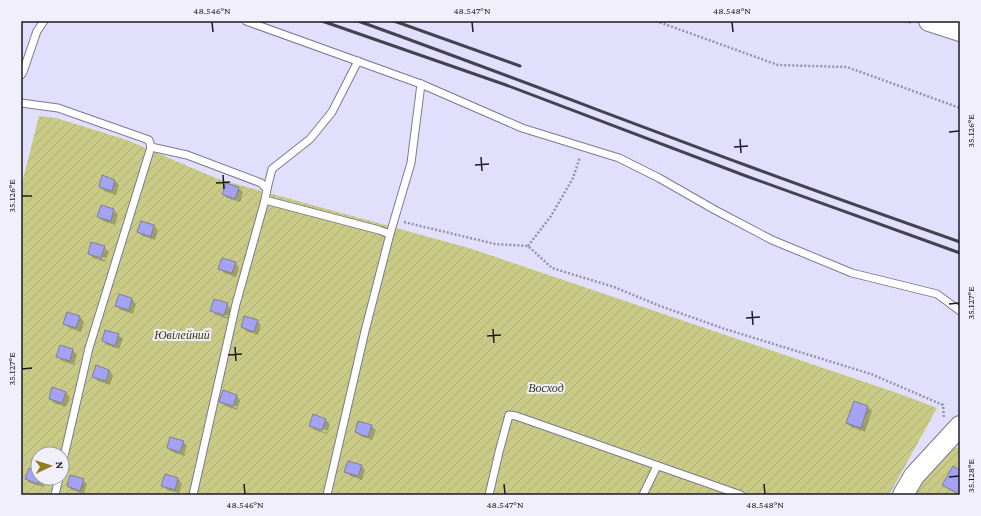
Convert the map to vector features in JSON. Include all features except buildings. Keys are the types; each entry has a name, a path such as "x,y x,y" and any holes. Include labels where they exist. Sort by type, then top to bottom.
{"street":[{"path":"929,21 960,32"},
{"path":"903,495 914,476 953,429"}],"lane":[{"path":"21,75 37,31 44,21"},
{"path":"246,21 421,84 522,128 619,158 659,178 772,240 852,273 937,294 960,311"},
{"path":"193,495 236,304 265,200 272,169 310,139 332,112 358,61"},
{"path":"327,495 390,234 411,163 421,84"},
{"path":"21,103 58,108 149,140 151,147 89,348 66,446"},
{"path":"151,147 187,155 261,183 267,189"},
{"path":"265,200 390,234"},
{"path":"489,495 509,415 516,416 741,495"},
{"path":"643,495 657,466"}],"path":[{"path":"656,21 778,65 847,67 960,108"},
{"path":"528,246 551,216 573,178 584,147"},
{"path":"394,219 495,244 528,246 552,268 614,288 725,329 871,374 943,405 953,429"}],"green space":[{"name":"Ювілейний","path":"39,116 56,118 127,140 218,179 469,248 900,394 937,408 889,495 21,495 21,187"},
{"path":"940,441 960,449 960,495 903,495"}],"railway":[{"path":"322,21 506,85 746,176 960,253"},
{"path":"358,21 774,176 960,242"},
{"path":"394,21 520,66"}],"park label":[{"name":"Восход","path":"546,388"}]}
